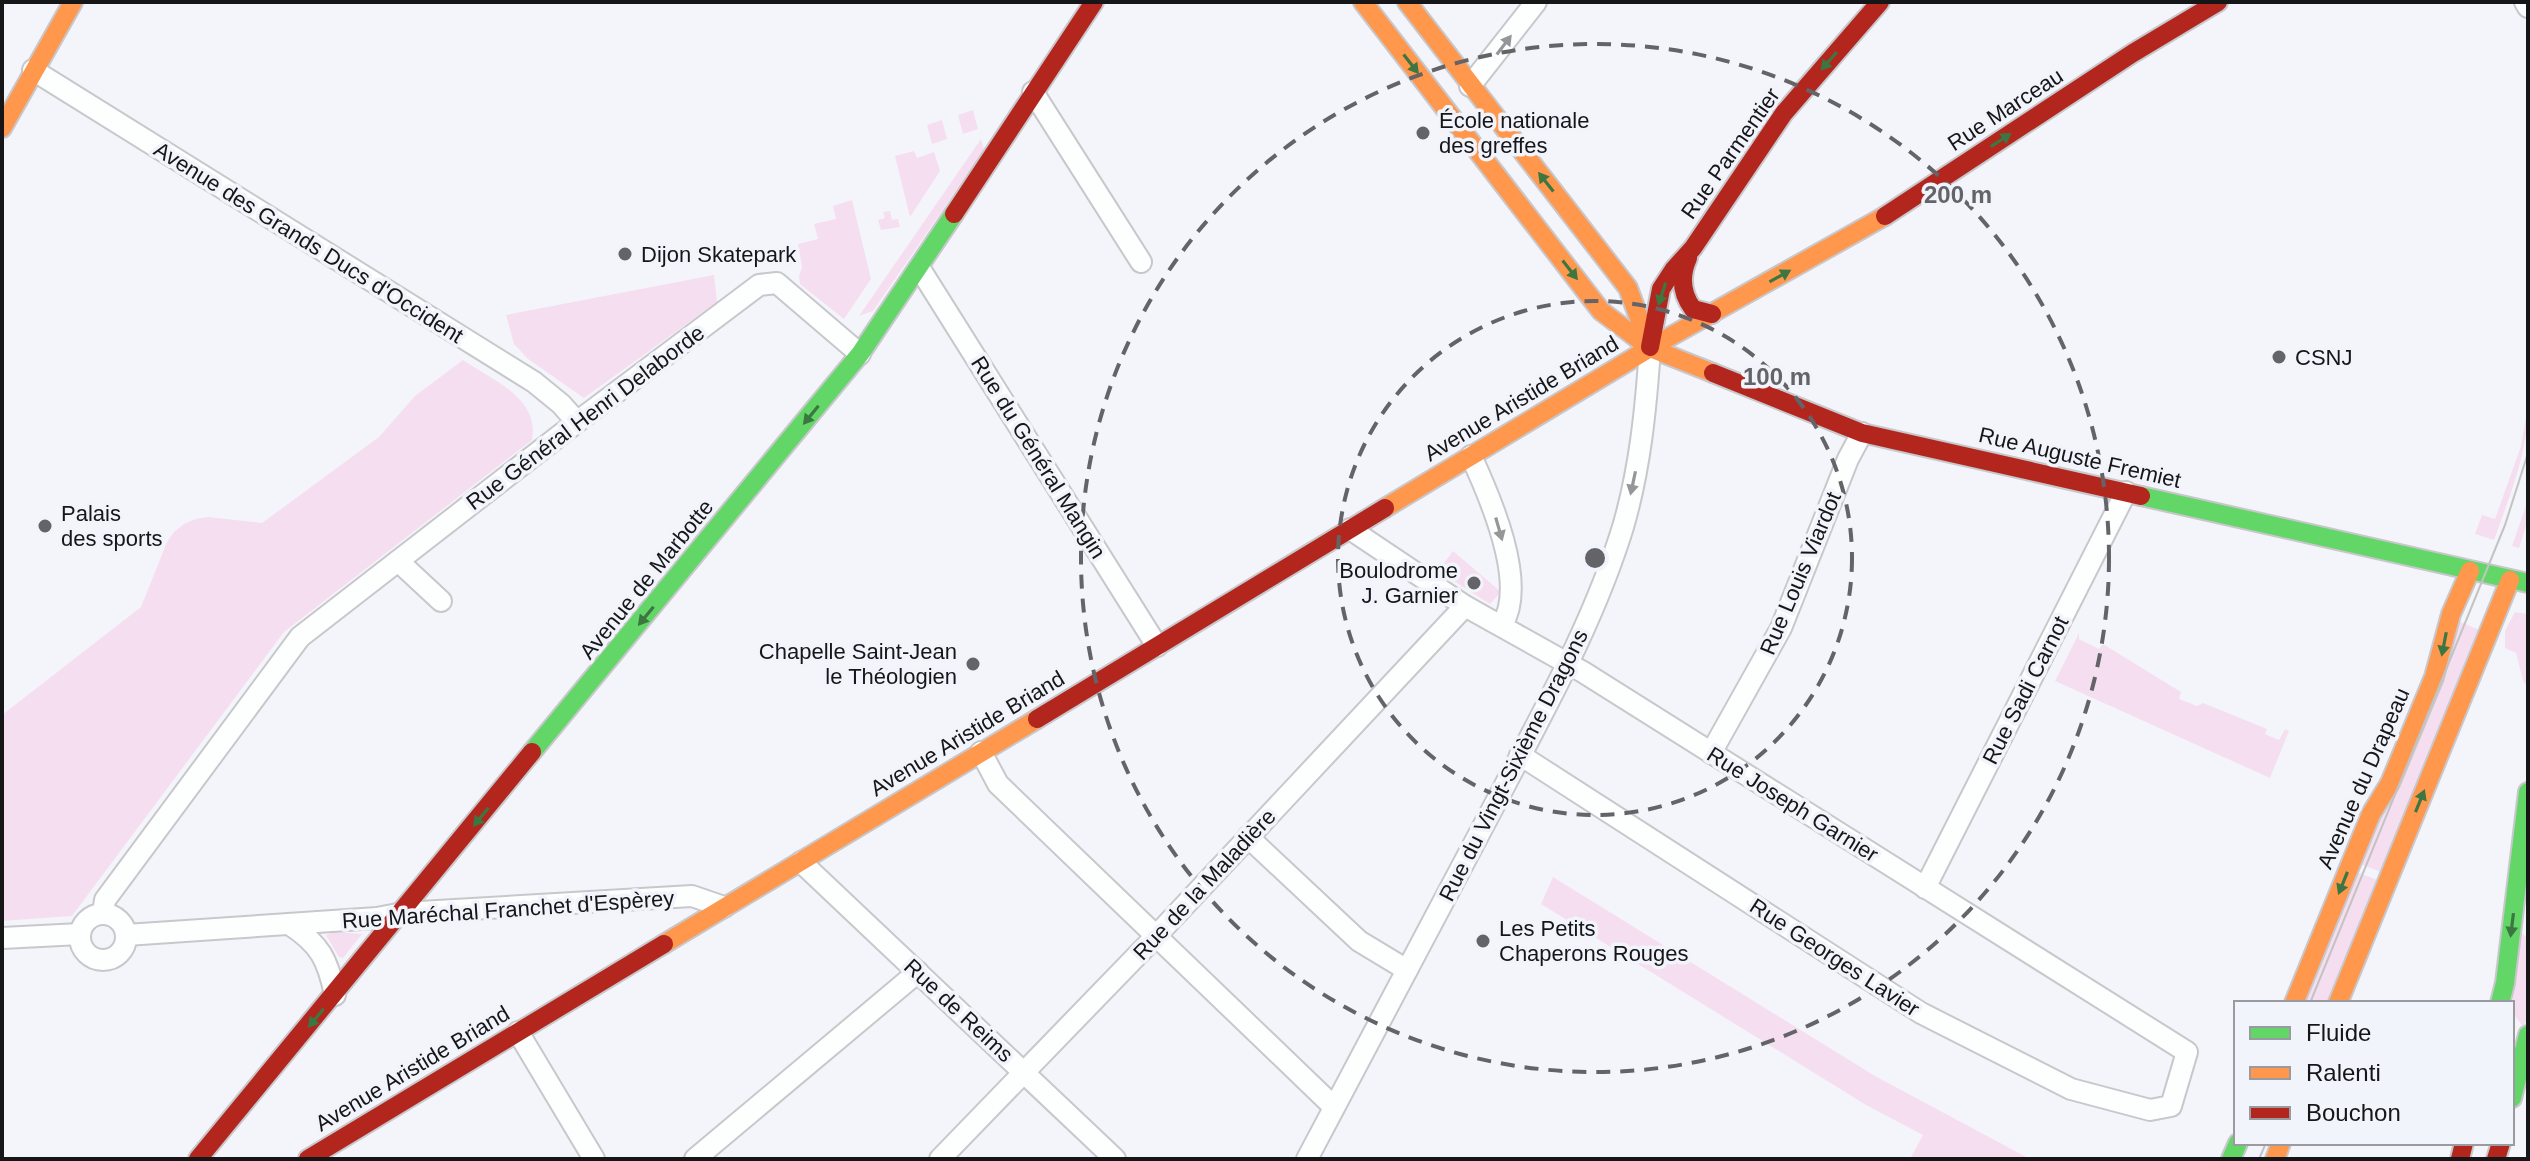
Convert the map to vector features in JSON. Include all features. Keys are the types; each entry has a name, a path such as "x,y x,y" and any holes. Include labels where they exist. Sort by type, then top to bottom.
{"main road":[{"path":"2,128 73,2"},
{"name":"Avenue de Marbotte","path":"198,1159 860,354 920,269 1094,2"},
{"name":"Rue Auguste Fremiet","path":"1363,2 1601,311 1650,348 1862,433 2519,582"},
{"path":"1407,2 1628,288 1650,348"},
{"name":"Rue Parmentier","path":"1650,348 1661,289 1693,248 1784,113 1880,2"},
{"name":"Rue Marceau","path":"1650,348 1866,229 2133,53 2218,2"},
{"path":"1444,107 1470,86"},
{"path":"1693,248 1683,268 1683,293 1693,309 1712,314"},
{"name":"Avenue Aristide Briand","path":"308,1159 1650,348"},
{"name":"Avenue du Drapeau","path":"2295,1001 2371,814 2390,783 2434,677 2451,614 2470,571"},
{"path":"2339,1001 2519,582"},
{"path":"2500,1001 2528,792"},
{"path":"2514,1090 2528,1035"}],"street":[{"path":"1470,86 1536,2"},
{"name":"Avenue des Grands Ducs d'Occident","path":"33,70 534,382 577,422"},
{"path":"1033,92 1141,262"},
{"name":"Rue du Général Mangin","path":"920,269 1157,646"},
{"name":"Rue Général Henri Delaborde","path":"103,914 105,900 300,637 759,285 777,283 860,354"},
{"name":"Rue du Vingt-Sixième Dragons","path":"1307,1159 1568,664 1611,564 1624,523 1646,406 1650,348"},
{"name":"Rue Louis Viardot","path":"1711,753 1781,628 1848,459 1862,433"},
{"path":"1471,456 1486,487 1501,534 1511,583 1509,614 1502,625"},
{"name":"Rue Sadi Carnot","path":"1925,888 2126,492"},
{"name":"Rue Joseph Garnier","path":"1350,529 1465,606 1568,664 2187,1052 2171,1106"},
{"path":"398,561 441,601"},
{"name":"Rue de la Maladière","path":"940,1159 1156,936 1465,606"},
{"path":"981,752 998,784 1334,1107"},
{"name":"Rue Georges Lavier","path":"1520,755 1921,1013 2071,1089 2150,1110 2171,1106"},
{"path":"1248,837 1359,941 1407,970"},
{"name":"Rue de Reims","path":"801,862 1115,1159"},
{"name":"Rue Maréchal Franchet d'Espèrey","path":"126,935 377,918 403,913 692,896 724,907"},
{"path":"96,914 103,914 122,923 126,935 122,950 102,959 95,958 84,949 80,934 85,922 96,914"},
{"name":"Rue Maréchal Franchet d'Espèrey","path":"289,924 310,937 321,953 335,995"},
{"path":"2,938 80,934"},
{"path":"695,1159 918,972"},
{"path":"518,1032 594,1159"}],"shaded area":[{"path":"973,110 978,129 963,134 958,115"},
{"path":"942,120 947,139 932,144 927,125"},
{"path":"981,139 984,150 873,311 859,316"},
{"path":"914,151 917,158 934,152 940,171 910,217 895,156"},
{"path":"852,200 871,279 844,319 800,284 802,267 798,244 818,239 814,224 836,219 833,206"},
{"path":"890,211 892,220 898,219 900,227 881,230 878,220 885,218 883,212"},
{"path":"714,275 717,302 584,398 528,359 514,344 506,315"},
{"path":"463,360 500,383 521,402 533,425 532,440 284,632 72,916 2,921 2,715 141,607 167,542 184,524 208,517 262,523 379,437 415,396"},
{"path":"2528,406 2521,457 2494,540 2475,534 2482,515 2495,519 2521,446"},
{"path":"2528,500 2528,520 2519,548 2512,546"},
{"name":"Boulodrome J. Garnier","path":"1453,551 1501,592 1490,604 1438,571"},
{"path":"2515,612 2528,614 2528,687 2523,681 2516,653 2505,648 2505,631"},
{"path":"2456,620 2482,631 2384,873 2357,863"},
{"path":"2079,633 2079,639 2099,649 2103,644 2181,692 2179,699 2197,706 2203,703 2267,729 2265,734 2279,740 2285,729 2289,731 2270,778 2055,681"},
{"path":"2354,871 2380,881 2332,1001 2301,1001"},
{"path":"1553,877 1875,1076 2030,1159 1910,1159 1923,1135 1866,1105 1541,904"},
{"path":"2517,928 2528,939 2528,1014 2524,1028 2514,1015"},
{"path":"336,932 362,934 343,958 339,957 326,935"}],"tram line":[{"path":"2311,1001 2505,525 2528,453"},
{"path":"2259,1159 2265,1145"}],"traffic: fast":[{"path":"532,752 860,354 954,214"},
{"path":"2141,496 2528,583"},
{"path":"2500,1001 2528,792"},
{"path":"2514,1090 2528,1035"},
{"path":"2231,1159 2237,1145"}],"traffic: slow":[{"path":"2,128 73,2"},
{"path":"1363,2 1601,311 1650,348 1713,373"},
{"path":"1407,2 1628,288 1650,348"},
{"path":"1385,508 1650,348 1885,216"},
{"path":"2295,1001 2371,814 2390,783 2434,677 2451,614 2470,571"},
{"path":"2339,1001 2510,580"},
{"path":"664,944 1037,719"},
{"path":"2275,1159 2280,1145"}],"traffic: jam":[{"path":"954,214 1094,2"},
{"path":"1650,347 1661,289 1674,269 1693,248 1784,113 1880,2"},
{"path":"1885,216 2133,53 2218,2"},
{"path":"1688,258 1683,278 1686,297 1693,309 1712,314"},
{"path":"1713,373 1862,433 2141,496"},
{"path":"1037,719 1385,508"},
{"path":"198,1159 532,752"},
{"path":"308,1159 664,944"},
{"path":"2460,1159 2464,1145"},
{"path":"2496,1159 2500,1145"}],"place":[{"name":"École nationale des greffes","path":"1423,133"},
{"name":"Dijon Skatepark","path":"625,254"},
{"name":"CSNJ","path":"2279,357"},
{"name":"Palais des sports","path":"45,526"},
{"name":"Boulodrome J. Garnier","path":"1474,583"},
{"name":"Chapelle Saint-Jean le Théologien","path":"973,664"},
{"name":"Les Petits Chaperons Rouges","path":"1483,941"}]}
